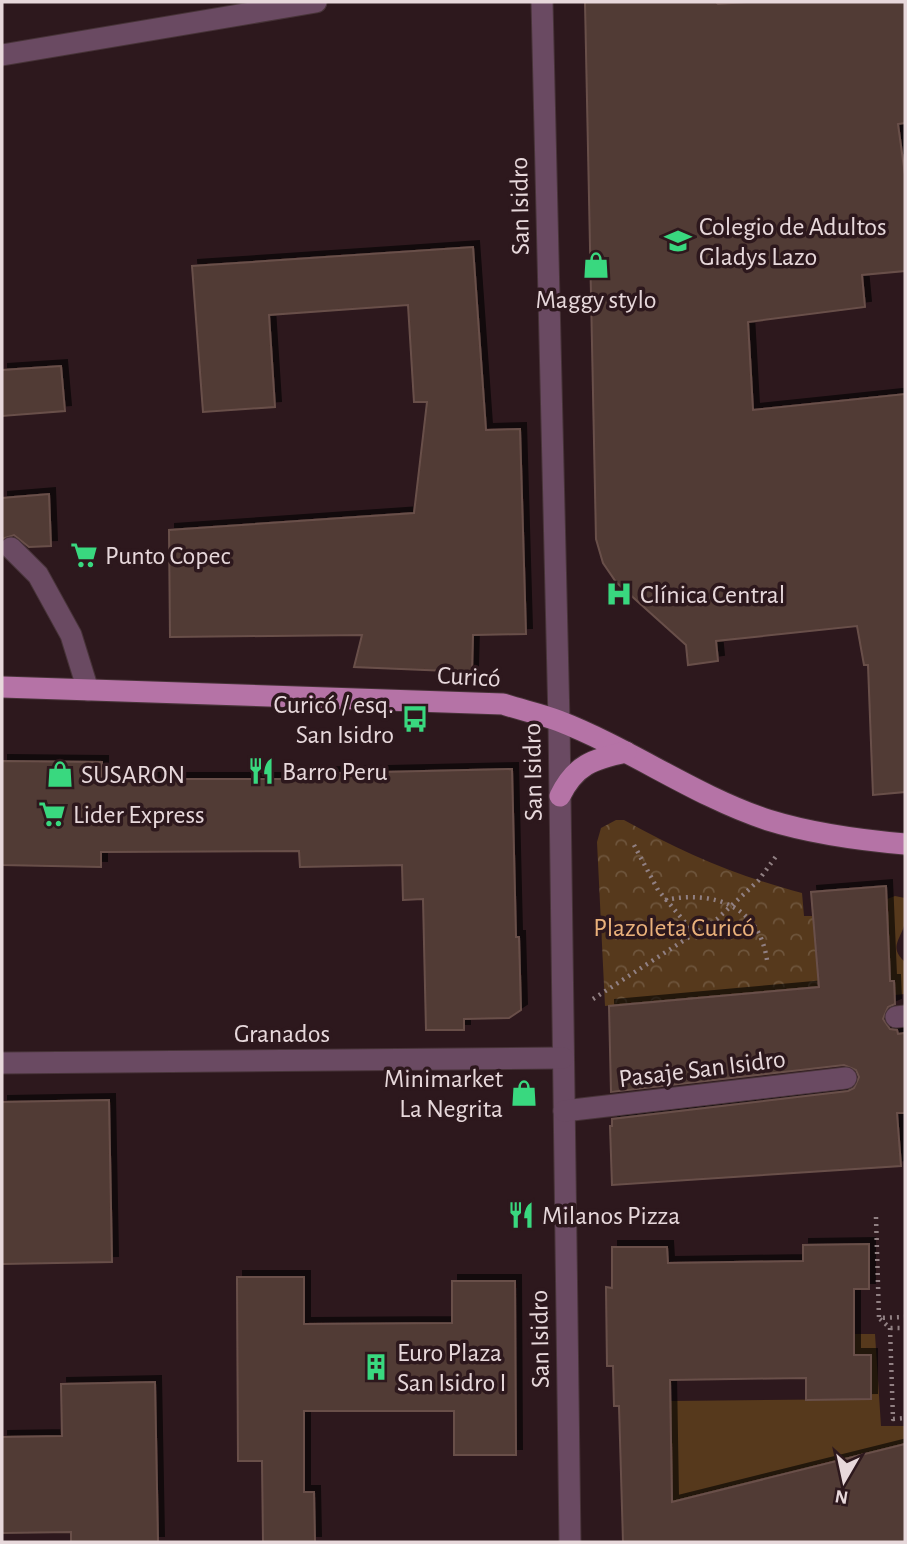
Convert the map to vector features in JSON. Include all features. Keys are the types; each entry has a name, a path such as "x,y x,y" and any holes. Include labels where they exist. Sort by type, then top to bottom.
{"main road":[{"name":"Curicó","path":"2,687 503,704 559,721 725,803 768,820 870,842 905,844"},
{"path":"560,796 566,784 584,765 599,757 626,752"}],"street":[{"path":"2,55 316,2"},
{"name":"San Isidro","path":"542,2 559,721 570,1542"},
{"path":"10,548 38,575 71,635 88,690"},
{"name":"Granados","path":"2,1063 564,1058"},
{"name":"Pasaje San Isidro","path":"564,1111 846,1078"}],"path":[{"path":"563,1019 718,919 758,881 793,826"},
{"path":"634,845 665,900 694,933"},
{"path":"665,900 700,896 733,906 750,919 759,931 767,960"},
{"path":"876,1217 879,1318 890,1328 905,1328"},
{"path":"879,1318 905,1317"},
{"path":"890,1328 893,1419 905,1418"}],"green space":[{"name":"Plazoleta Curicó","path":"616,820 624,820 689,853 733,871 802,893 804,916 813,916 819,987 605,1006 597,842 601,828"},
{"path":"895,896 905,898 905,921 897,942 897,951 905,962 905,994 895,995 894,981 890,981 887,899"},
{"path":"854,1334 875,1334 881,1426 905,1426 905,1444 672,1502 671,1401 871,1399 871,1355 854,1355"}],"building":[{"path":"585,2 905,2 905,123 898,124 905,175 905,271 862,275 865,307 748,322 753,410 905,394 905,792 873,795 868,665 864,665 857,626 716,641 718,661 688,665 686,645 616,582 603,563 596,539"},
{"path":"473,247 486,430 520,429 526,634 473,635 472,672 354,667 362,635 170,637 169,530 414,513 427,402 414,402 408,305 269,315 275,407 203,412 192,266"},
{"path":"61,366 65,411 2,416 2,370"},
{"path":"49,494 51,546 29,547 14,535 2,539 2,498"},
{"path":"2,761 102,762 102,779 297,779 297,774 512,769 516,937 519,937 521,1010 509,1018 464,1019 464,1030 426,1030 423,899 403,900 402,865 300,867 299,851 101,852 101,867 2,865"},
{"path":"886,886 890,981 894,981 895,1004 888,1007 883,1019 890,1029 897,1030 898,1034 905,1033 905,1113 897,1113 901,1166 612,1185 612,1119 848,1091 854,1088 859,1077 856,1070 844,1065 611,1092 609,1006 819,987 811,892"},
{"path":"109,1100 112,1262 2,1264 2,1102"},
{"path":"869,1244 869,1289 854,1289 854,1355 871,1355 871,1399 806,1400 806,1378 670,1380 672,1502 905,1444 905,1542 623,1542 619,1406 614,1406 613,1366 607,1366 606,1287 612,1288 612,1247 667,1247 668,1263 803,1261 803,1245"},
{"name":"Euro Plaza San Isidro I","path":"237,1277 304,1277 304,1324 452,1323 452,1281 515,1281 516,1455 454,1455 454,1411 304,1411 304,1492 314,1492 315,1542 263,1542 262,1461 238,1461"},
{"path":"155,1382 158,1542 71,1542 71,1532 2,1533 2,1437 62,1436 61,1384"}],"place":[{"name":"Colegio de Adultos Gladys Lazo","path":"678,241"},
{"name":"Maggy stylo","path":"596,265"},
{"name":"Punto Copec","path":"84,555"},
{"name":"Clínica Central","path":"619,594"},
{"name":"Curicó / esq. San Isidro","path":"415,719"},
{"name":"Barro Peru","path":"261,771"},
{"name":"SUSARON","path":"60,774"},
{"name":"Lider Express","path":"52,814"},
{"name":"Minimarket La Negrita","path":"524,1093"},
{"name":"Milanos Pizza","path":"521,1215"},
{"name":"Euro Plaza San Isidro I","path":"376,1367"}]}
